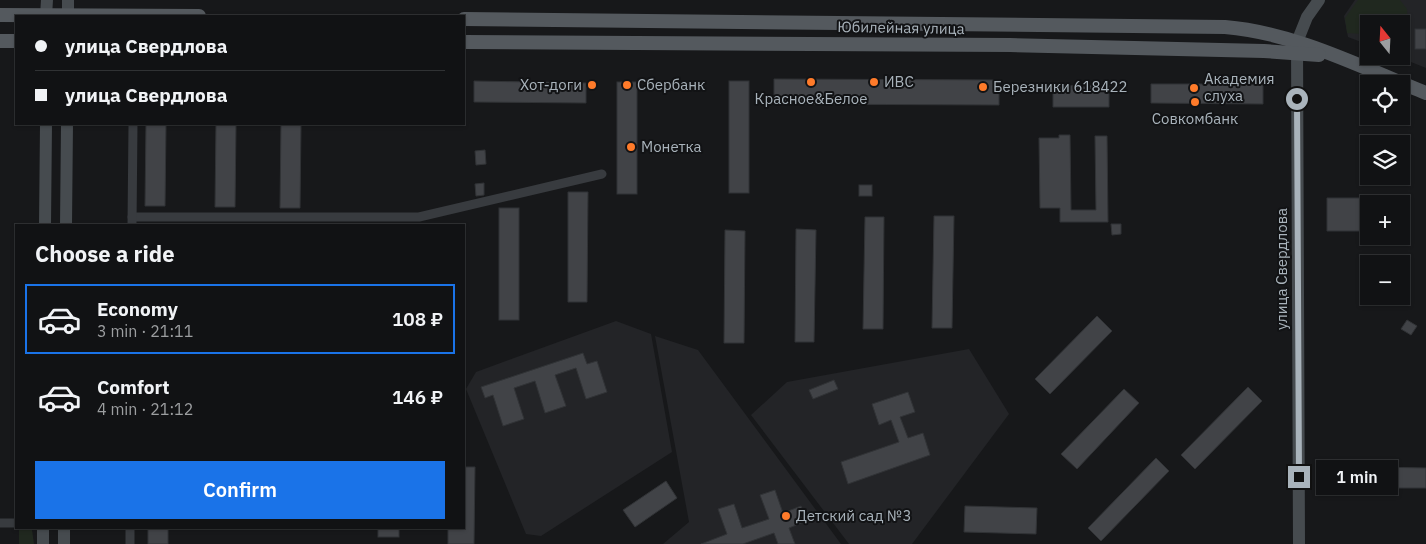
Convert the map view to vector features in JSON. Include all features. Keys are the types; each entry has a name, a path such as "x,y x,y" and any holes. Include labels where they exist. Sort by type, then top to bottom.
{"main road":[{"path":"46,15 47,0"},
{"path":"68,0 68,15"},
{"name":"улица Свердлова","path":"1299,544 1297,47 1307,17 1319,0"},
{"path":"0,15 15,15"},
{"name":"Юбилейная улица","path":"465,19 1225,27 1264,31 1297,47"},
{"path":"0,41 15,41"},
{"name":"Юбилейная улица","path":"465,42 1297,47 1337,56 1426,93"},
{"path":"45,224 46,125"},
{"path":"66,224 67,125"},
{"path":"42,544 43,529"},
{"path":"64,529 64,544"}],"street":[{"path":"133,125 132,221 419,217 602,174"},
{"path":"0,523 15,523"},
{"path":"130,529 130,544"}],"shaded area":[{"path":"1355,0 1426,0 1426,68 1410,62 1410,15 1360,15 1360,42 1348,37 1344,16"},
{"path":"1358,0 1400,0 1407,9 1407,15 1360,15 1360,34 1347,33 1345,18"},
{"path":"616,321 651,334 672,452 541,536 526,534 466,389 476,372"},
{"path":"655,336 698,350 841,544 663,544 689,522"},
{"path":"969,349 1009,414 912,544 849,544 751,415 787,382"},
{"path":"19,529 32,530 34,544 19,544"}],"building":[{"path":"1415,29 1426,29 1426,49 1415,49"},
{"path":"774,79 999,80 999,105 774,104"},
{"path":"474,81 586,83 586,103 474,102"},
{"path":"729,81 749,81 749,193 729,193"},
{"path":"617,82 637,82 637,194 617,194"},
{"path":"1151,84 1263,84 1263,104 1151,103"},
{"path":"1109,85 1109,107 1053,107 1053,86"},
{"path":"146,125 166,125 165,206 145,206"},
{"path":"216,125 236,125 235,207 215,207"},
{"path":"281,125 301,125 300,208 280,208"},
{"path":"1059,135 1070,135 1071,210 1096,210 1095,136 1107,136 1108,222 1060,222 1060,208 1040,208 1039,138 1059,138"},
{"path":"485,150 486,164 476,165 475,151"},
{"path":"484,183 484,195 476,196 475,184"},
{"path":"859,185 872,185 872,196 859,196"},
{"path":"568,192 588,192 587,302 568,302"},
{"path":"1327,198 1360,198 1360,231 1327,231"},
{"path":"499,208 519,208 519,320 499,320"},
{"path":"934,216 954,216 952,328 932,328"},
{"path":"865,217 884,217 883,329 863,329"},
{"path":"1111,224 1121,224 1121,234 1112,235"},
{"path":"796,229 816,230 814,342 795,342"},
{"path":"725,230 745,231 744,343 724,343"},
{"path":"1097,316 1112,331 1050,394 1035,379"},
{"path":"1407,320 1417,326 1411,335 1401,329"},
{"path":"583,353 587,364 597,361 607,392 586,399 576,368 555,375 566,406 545,413 535,381 514,388 524,419 503,426 493,395 485,398 481,387"},
{"path":"834,380 838,389 813,399 809,390"},
{"path":"1248,387 1262,401 1195,469 1181,455"},
{"path":"1124,389 1139,403 1077,469 1061,454"},
{"path":"908,392 915,412 900,417 908,438 923,433 930,455 848,484 841,462 899,442 891,420 879,425 872,404"},
{"path":"1156,458 1169,471 1101,541 1088,528"},
{"path":"465,467 475,467 474,544 448,544 448,529 465,529"},
{"path":"1376,467 1426,468 1426,488 1376,488"},
{"path":"666,481 677,498 635,527 623,510"},
{"name":"Детский сад №3","path":"775,490 783,513 801,506 806,521 789,528 795,544 778,544 774,533 743,544 701,544 727,534 718,509 734,504 742,528 769,519 760,495"},
{"path":"965,506 1037,508 1036,534 964,532"},
{"path":"148,529 168,529 168,544 148,544"},
{"path":"378,529 399,529 399,537 378,537"}],"place":[{"name":"Красное&Белое","path":"811,82"},
{"name":"ИВС","path":"874,82"},
{"name":"Хот-доги","path":"592,85"},
{"name":"Сбербанк","path":"627,85"},
{"name":"Березники 618422","path":"983,87"},
{"name":"Академия слуха","path":"1194,88"},
{"name":"Совкомбанк","path":"1195,102"},
{"name":"Монетка","path":"631,147"},
{"name":"Детский сад №3","path":"786,516"}],"route":[{"path":"1297,99 1299,477"}]}
